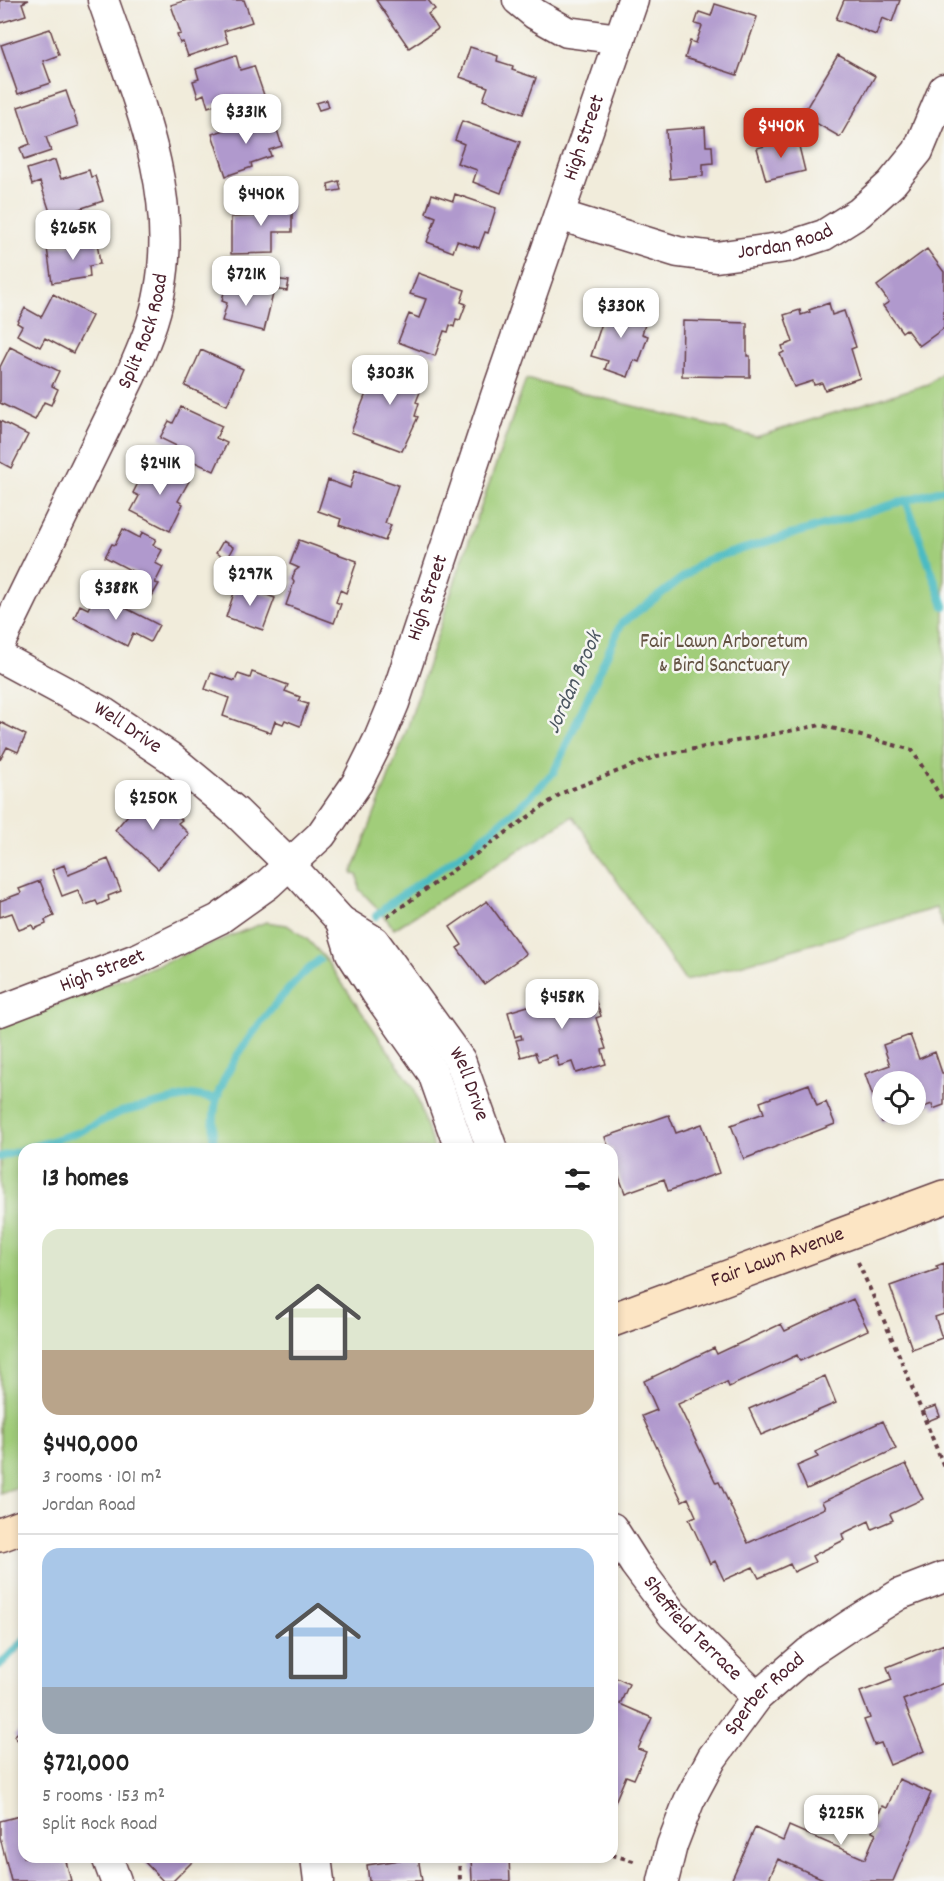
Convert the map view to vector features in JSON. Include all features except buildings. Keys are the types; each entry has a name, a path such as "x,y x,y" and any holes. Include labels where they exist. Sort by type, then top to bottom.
{"main road":[{"name":"Fair Lawn Avenue","path":"618,1318 944,1197"},
{"path":"0,1535 18,1528"}],"street":[{"name":"Split Rock Road","path":"0,643 148,337 160,290 165,246 164,203 155,155 103,0"},
{"path":"518,0 535,14 567,32 620,39"},
{"name":"High Street","path":"0,1011 139,958 219,919 268,885 321,835 357,783 379,740 394,703 496,396 633,0"},
{"name":"Jordan Road","path":"559,215 678,252 716,257 787,247 824,235 859,213 898,176 918,151 944,89"},
{"name":"Well Drive","path":"0,657 104,713 171,758 236,812 290,865 341,921 374,941 460,1060 490,1143"},
{"name":"Well Drive","path":"341,921 351,953 433,1073 458,1143"},
{"name":"Sheffield Terrace","path":"618,1537 673,1615 757,1697"},
{"name":"Sperber Road","path":"663,1881 672,1845 689,1801 712,1758 757,1697 808,1653 854,1623 900,1594 944,1577"},
{"path":"109,1863 116,1881"},
{"path":"317,1863 319,1881"}],"path":[{"path":"380,922 562,793 657,756 821,725 912,750 944,802"},
{"path":"858,1262 897,1350 944,1467"},
{"path":"459,1863 460,1881"}],"green space":[{"name":"Fair Lawn Arboretum & Bird Sanctuary","path":"944,371 944,929 936,908 685,981 573,816 394,929 359,889 358,876 352,873 407,729 456,578 526,379 756,437 928,384"},
{"path":"266,922 287,925 308,940 324,957 414,1088 432,1143 18,1143 18,1487 0,1493 0,1027"}],"waterway":[{"name":"Jordan Brook","path":"376,916 392,902 473,846 518,808 554,772 621,624 706,560 944,489"},
{"path":"906,500 944,606"},
{"name":"Jordan Brook","path":"213,1143 215,1104 234,1062 275,1005 319,960"},
{"path":"44,1143 79,1132 121,1112 193,1095 216,1099"},
{"path":"0,1157 18,1151"},
{"name":"Jordan Brook","path":"0,1665 18,1646"}]}
